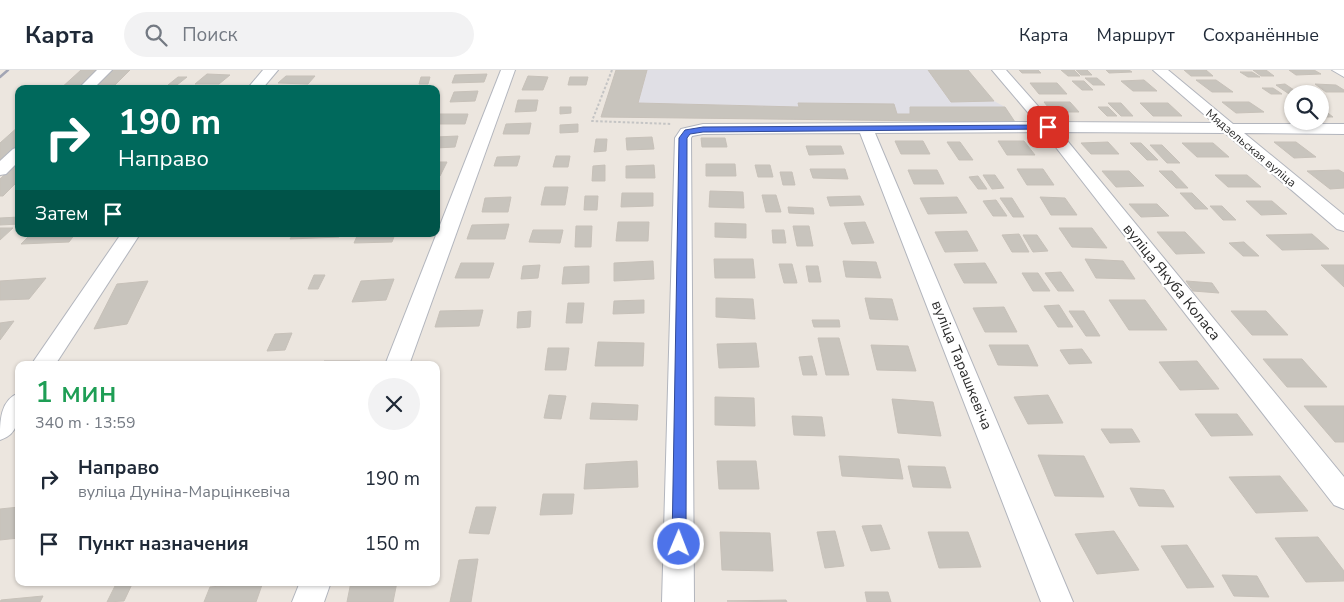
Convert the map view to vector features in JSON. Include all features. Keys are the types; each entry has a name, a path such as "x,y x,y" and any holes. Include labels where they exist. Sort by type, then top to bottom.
{"street":[{"path":"89,85 105,70"},
{"path":"258,85 271,70"},
{"path":"399,361 508,70"},
{"name":"вуліца Якуба Коласа","path":"999,70 1048,127 1344,496"},
{"name":"Мядзельская вуліца","path":"1160,70 1344,226"},
{"path":"1339,70 1344,73"},
{"path":"678,602 683,138 688,132 703,129 1048,127 1344,129"},
{"name":"вуліца Тарашкевіча","path":"866,129 1057,602"},
{"path":"0,170 15,156"},
{"path":"46,361 128,237"},
{"path":"0,430 15,408"},
{"path":"308,602 314,586"}],"path":[{"path":"612,70 592,122 674,124 688,132"}],"shaded area":[{"path":"616,70 968,70 994,101 1005,107 1015,122 601,117"}],"building":[{"path":"81,70 97,70 81,85 64,85"},
{"path":"112,70 130,70 115,85 97,85"},
{"path":"616,70 647,70 638,103 799,107 798,103 894,104 897,114 910,114 910,107 1005,107 1015,122 601,117"},
{"path":"928,70 968,70 994,101 951,102"},
{"path":"1019,70 1038,70 1041,73 1022,73"},
{"path":"1061,70 1074,70 1080,76 1068,76"},
{"path":"1076,70 1087,70 1092,75 1081,75"},
{"path":"1106,70 1129,70 1132,72 1109,73"},
{"path":"1184,70 1206,70 1213,76 1191,76"},
{"path":"1253,70 1266,70 1274,76 1261,76"},
{"path":"1289,70 1314,70 1321,74 1296,75"},
{"path":"1240,72 1252,72 1260,77 1248,77"},
{"path":"207,74 230,75 219,84 195,84"},
{"path":"487,74 484,82 452,83 455,75"},
{"path":"286,76 315,76 308,84 278,83"},
{"path":"528,76 548,77 543,90 522,90"},
{"path":"178,77 187,77 177,85 168,85"},
{"path":"421,77 430,77 428,84 419,84"},
{"path":"570,77 588,77 586,85 568,85"},
{"path":"1085,78 1097,78 1105,85 1093,85"},
{"path":"1144,80 1157,91 1133,91 1121,81"},
{"path":"1196,80 1216,80 1233,92 1212,92"},
{"path":"1072,81 1084,81 1093,90 1082,90"},
{"path":"1030,83 1057,83 1067,94 1039,94"},
{"path":"1285,84 1286,85 1284,85 1284,90 1276,85"},
{"path":"1315,84 1336,85 1344,90 1344,92 1329,92 1329,85"},
{"path":"1262,88 1273,88 1282,94 1271,94"},
{"path":"478,91 475,101 450,102 454,92"},
{"path":"518,100 538,100 536,111 515,112"},
{"path":"1044,102 1070,102 1079,112 1052,112"},
{"path":"1222,102 1249,102 1264,112 1236,113"},
{"path":"1108,103 1121,103 1133,116 1121,116"},
{"path":"1140,103 1168,103 1182,116 1153,116"},
{"path":"560,107 571,107 571,113 560,114"},
{"path":"1098,107 1108,107 1117,116 1107,116"},
{"path":"440,114 468,114 465,124 440,124"},
{"path":"531,123 529,134 503,134 506,124"},
{"path":"578,124 578,132 560,133 560,125"},
{"path":"15,130 15,148 0,162 0,143"},
{"path":"458,136 455,147 440,148 440,137"},
{"path":"652,137 654,149 627,150 626,138"},
{"path":"701,138 725,138 727,147 702,147"},
{"path":"596,139 607,139 606,151 594,152"},
{"path":"895,141 923,141 930,154 901,154"},
{"path":"998,141 1024,141 1035,155 1007,155"},
{"path":"947,142 960,142 973,160 959,160"},
{"path":"1108,142 1119,154 1091,154 1081,143"},
{"path":"1274,142 1296,142 1316,157 1294,158"},
{"path":"1130,143 1141,143 1158,160 1147,160"},
{"path":"1182,143 1213,143 1229,157 1197,157"},
{"path":"1150,145 1162,145 1180,163 1167,163"},
{"path":"806,146 841,146 844,154 809,155"},
{"path":"520,156 517,166 494,166 497,157"},
{"path":"556,156 570,156 568,167 553,167"},
{"path":"440,162 447,162 440,176"},
{"path":"706,164 735,164 736,176 706,176"},
{"path":"15,165 15,184 3,196 0,196 0,179"},
{"path":"605,165 605,181 592,181 593,166"},
{"path":"654,165 655,178 626,178 626,166"},
{"path":"755,165 770,165 773,177 758,177"},
{"path":"810,169 845,169 848,179 813,178"},
{"path":"1017,169 1043,169 1054,185 1027,185"},
{"path":"908,170 937,170 944,184 914,184"},
{"path":"1339,170 1344,173 1344,188 1330,189 1307,171"},
{"path":"1102,171 1129,171 1144,186 1116,187"},
{"path":"1159,171 1172,171 1188,188 1176,188"},
{"path":"780,172 792,172 795,185 783,185"},
{"path":"983,175 995,175 1004,188 992,189"},
{"path":"1215,175 1247,175 1261,187 1228,187"},
{"path":"978,176 987,189 978,189 969,177"},
{"path":"545,187 568,187 565,205 541,205"},
{"path":"710,191 743,192 744,208 709,207"},
{"path":"622,193 653,193 653,206 621,207"},
{"path":"1180,193 1192,193 1208,209 1195,209"},
{"path":"762,195 776,195 781,212 766,212"},
{"path":"585,196 598,196 597,210 584,210"},
{"path":"860,196 864,205 830,206 827,197"},
{"path":"511,197 508,212 482,212 485,198"},
{"path":"957,197 967,213 928,214 920,198"},
{"path":"1040,197 1065,198 1077,215 1051,215"},
{"path":"1000,198 1012,198 1024,217 1013,217"},
{"path":"996,200 1007,216 993,216 983,201"},
{"path":"1246,201 1272,201 1287,214 1261,215"},
{"path":"1129,204 1157,204 1169,216 1141,217"},
{"path":"1210,206 1222,206 1236,220 1223,220"},
{"path":"788,207 813,208 814,214 789,213"},
{"path":"15,217 15,224 0,225 0,218"},
{"path":"618,222 649,222 648,241 616,241"},
{"path":"865,222 874,243 852,244 844,223"},
{"path":"715,223 746,224 746,238 715,237"},
{"path":"509,224 505,239 467,239 472,225"},
{"path":"576,226 592,226 591,247 575,247"},
{"path":"793,226 809,226 813,246 797,246"},
{"path":"0,228 13,228 0,240"},
{"path":"1059,228 1092,228 1107,248 1072,247"},
{"path":"533,230 563,230 560,243 529,242"},
{"path":"772,230 784,230 786,243 773,243"},
{"path":"967,231 978,251 945,252 935,232"},
{"path":"1157,232 1185,232 1205,253 1176,254"},
{"path":"1019,234 1029,252 1012,252 1002,235"},
{"path":"1312,234 1329,249 1282,250 1266,235"},
{"path":"1023,235 1037,235 1048,251 1033,252"},
{"path":"28,237 73,237 69,242 21,244"},
{"path":"291,237 339,237 290,239"},
{"path":"357,237 394,237 392,242 354,243"},
{"path":"1244,242 1259,256 1243,256 1229,243"},
{"path":"714,259 753,259 755,278 715,278"},
{"path":"1085,259 1123,261 1135,279 1096,278"},
{"path":"653,261 654,279 614,281 614,263"},
{"path":"843,261 876,262 881,278 846,277"},
{"path":"461,263 494,263 489,278 455,278"},
{"path":"985,263 997,283 964,283 954,264"},
{"path":"779,264 792,264 797,283 784,283"},
{"path":"540,265 538,278 521,279 523,266"},
{"path":"1321,265 1344,265 1344,287"},
{"path":"589,266 589,283 562,284 564,267"},
{"path":"806,266 818,266 821,282 809,282"},
{"path":"1061,272 1074,291 1058,291 1045,273"},
{"path":"1022,273 1038,273 1050,291 1033,291"},
{"path":"314,275 325,275 318,289 308,289"},
{"path":"46,278 29,299 0,300 0,281"},
{"path":"394,279 386,300 352,302 361,281"},
{"path":"148,281 127,324 94,329 117,284"},
{"path":"1186,281 1212,283 1219,293 1193,291"},
{"path":"716,298 753,299 755,319 716,317"},
{"path":"865,298 892,299 898,320 870,319"},
{"path":"644,300 644,313 613,314 614,301"},
{"path":"1109,300 1145,300 1167,330 1129,330"},
{"path":"568,303 584,303 582,323 566,323"},
{"path":"1059,305 1073,327 1058,327 1044,306"},
{"path":"1004,307 1017,332 985,332 973,308"},
{"path":"483,310 479,326 435,327 440,311"},
{"path":"531,311 530,327 517,328 518,312"},
{"path":"1069,311 1084,311 1100,336 1086,336"},
{"path":"1231,311 1266,311 1288,335 1252,335"},
{"path":"812,320 839,320 840,327 814,327"},
{"path":"14,321 0,340 0,323"},
{"path":"292,333 285,350 267,351 275,334"},
{"path":"818,338 839,338 849,375 826,375"},
{"path":"598,342 644,343 643,366 595,366"},
{"path":"756,343 759,367 719,368 717,344"},
{"path":"871,345 908,346 916,371 877,370"},
{"path":"989,345 1028,345 1038,366 998,365"},
{"path":"548,348 569,348 566,370 545,370"},
{"path":"1082,349 1092,363 1069,364 1060,350"},
{"path":"812,356 817,375 803,375 799,357"},
{"path":"1263,359 1302,359 1327,387 1287,387"},
{"path":"1197,361 1219,389 1180,390 1159,362"},
{"path":"549,395 566,396 561,419 544,418"},
{"path":"1048,395 1063,423 1028,424 1014,397"},
{"path":"715,397 754,398 755,426 715,425"},
{"path":"892,399 933,402 941,436 898,433"},
{"path":"592,403 638,405 637,420 590,419"},
{"path":"1304,406 1344,406 1344,442 1335,442"},
{"path":"1195,414 1237,414 1253,435 1211,436"},
{"path":"792,416 822,417 825,436 794,435"},
{"path":"1101,429 1132,429 1140,442 1110,443"},
{"path":"1038,455 1084,456 1104,497 1055,496"},
{"path":"839,456 899,459 903,479 842,476"},
{"path":"637,461 638,487 584,489 586,464"},
{"path":"717,461 756,461 759,489 719,489"},
{"path":"908,466 945,467 951,488 913,487"},
{"path":"1280,476 1308,511 1256,513 1229,477"},
{"path":"1130,488 1164,490 1174,507 1139,506"},
{"path":"543,494 574,494 572,514 540,515"},
{"path":"15,507 15,538 0,540 0,509"},
{"path":"476,507 496,507 489,534 469,533"},
{"path":"881,525 890,549 871,551 862,526"},
{"path":"835,531 844,566 825,568 817,532"},
{"path":"1114,531 1139,570 1097,574 1075,534"},
{"path":"720,532 770,533 773,571 722,570"},
{"path":"928,532 968,532 981,567 939,568"},
{"path":"1318,537 1344,571 1344,581 1306,582 1275,538"},
{"path":"1187,545 1214,587 1187,588 1161,546"},
{"path":"478,559 471,602 450,602 459,560"},
{"path":"1222,575 1257,576 1269,597 1234,596"},
{"path":"115,586 131,586 124,601 107,602"},
{"path":"262,586 256,602 204,602 210,587"},
{"path":"350,586 396,586 393,602 347,602"},
{"path":"865,592 888,592 891,602 867,602"},
{"path":"43,596 40,602 0,602 1,600"},
{"path":"786,600 787,602 727,601"}],"railway":[{"path":"0,77 8,70"}],"route":[{"path":"679,544 683,138 688,132 703,129 1048,127"}]}
